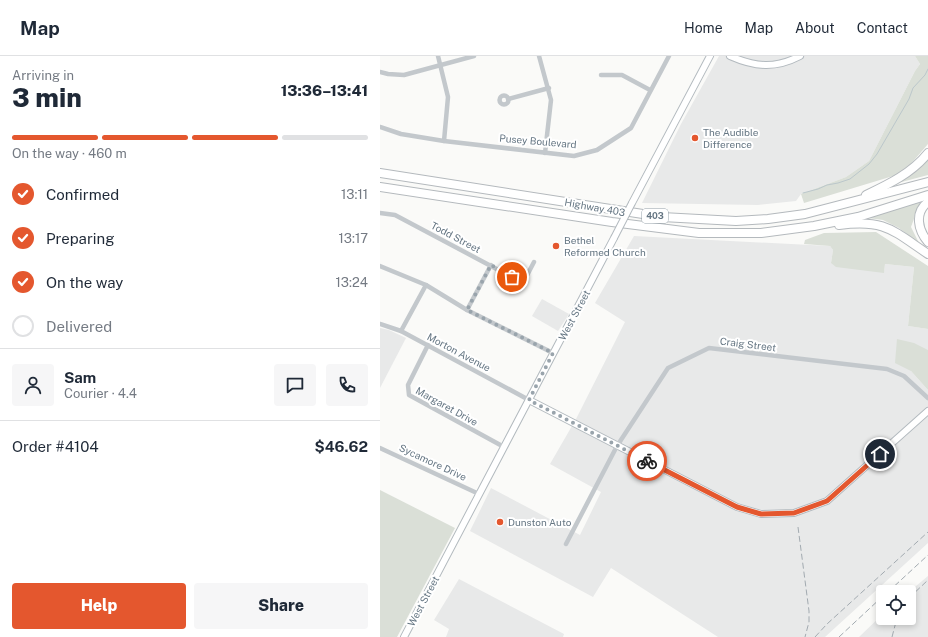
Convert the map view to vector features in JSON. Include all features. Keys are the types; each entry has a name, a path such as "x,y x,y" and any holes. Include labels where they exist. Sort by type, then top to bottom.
{"highway":[{"path":"824,210 832,205 865,195 894,182 910,171 928,153"},
{"name":"Highway 403","path":"380,173 662,217 736,221 768,219 824,210 928,182"},
{"name":"Highway 403","path":"380,187 619,223 699,233 761,233 814,226 858,217 928,196"},
{"path":"928,202 921,209 918,218 920,231 928,242"},
{"path":"814,226 824,227 869,223 877,224 899,233 928,254"}],"main road":[{"name":"West Street","path":"404,637 710,56"},
{"path":"730,56 756,65 766,66 783,63 800,56"},
{"path":"529,400 737,507 761,514 794,513 827,501 928,411"}],"street":[{"path":"438,56 448,97 444,140"},
{"path":"380,72 404,75 474,56"},
{"path":"539,56 552,100 545,153"},
{"name":"Pusey Boulevard","path":"380,127 401,134 574,156 597,150 632,128 650,90 669,56"},
{"path":"601,75 622,75 650,90"},
{"path":"508,99 548,88"},
{"name":"Todd Street","path":"380,213 394,215 523,283 534,262"},
{"path":"467,310 491,265"},
{"path":"380,266 426,285 467,310 553,353"},
{"path":"401,331 426,285"},
{"name":"Morton Avenue","path":"380,324 401,331 529,400"},
{"name":"Margaret Drive","path":"428,345 408,385 409,395 504,447"},
{"name":"Craig Street","path":"566,544 617,446 668,368 709,348 887,369 904,376 928,398"},
{"name":"Sycamore Drive","path":"380,448 479,494"}],"shaded area":[{"path":"719,56 915,56 920,64 869,161 846,177 801,194 796,201 758,205 642,203 681,124"},
{"path":"915,56 928,56 928,144 903,173 804,203 801,194 846,177 869,161 920,64"},
{"path":"928,156 928,175 894,184"},
{"path":"920,202 911,227 920,245 899,228 883,220 860,217"},
{"path":"876,232 928,266 928,329 908,326 914,267 885,264 884,273 836,267 831,263 833,250 830,246 804,244 805,240 824,233"},
{"path":"634,236 830,246 833,250 831,263 884,272 885,264 914,267 908,326 928,329 928,350 911,371 928,390 928,543 882,585 876,585 876,590 825,637 718,637 611,568 593,597 470,531 491,488 580,535 601,492 550,464 576,419 625,322 595,303"},
{"path":"542,299 569,314 558,331 532,316"},
{"path":"380,328 389,330 406,338 380,388"},
{"path":"897,339 914,343 928,350 928,390 911,371 895,363"},
{"path":"380,490 455,528 397,637 380,637"},
{"path":"928,576 928,637 859,637 876,621 876,625 916,625 916,586"},
{"path":"459,579 564,634 563,637 446,637 449,629 434,620"}],"waterway":[{"path":"803,193 850,179 869,164 877,154 909,99 913,88 925,75 928,69"}],"railway":[{"path":"798,527 809,611 809,622 805,637"},
{"path":"815,637 827,624 928,532"},
{"path":"896,585 928,555"},
{"path":"916,591 928,580"},
{"path":"839,637 876,603"},
{"path":"892,637 895,625"}],"way so far":[{"path":"512,277 491,265 467,310 553,353 529,400 647,461"}],"place":[{"name":"The Audible Difference","path":"695,138"},
{"name":"Bethel Reformed Church","path":"556,246"},
{"name":"Dunston Auto","path":"500,522"}],"route":[{"path":"647,461 737,507 761,514 794,513 827,501 880,454"}]}
